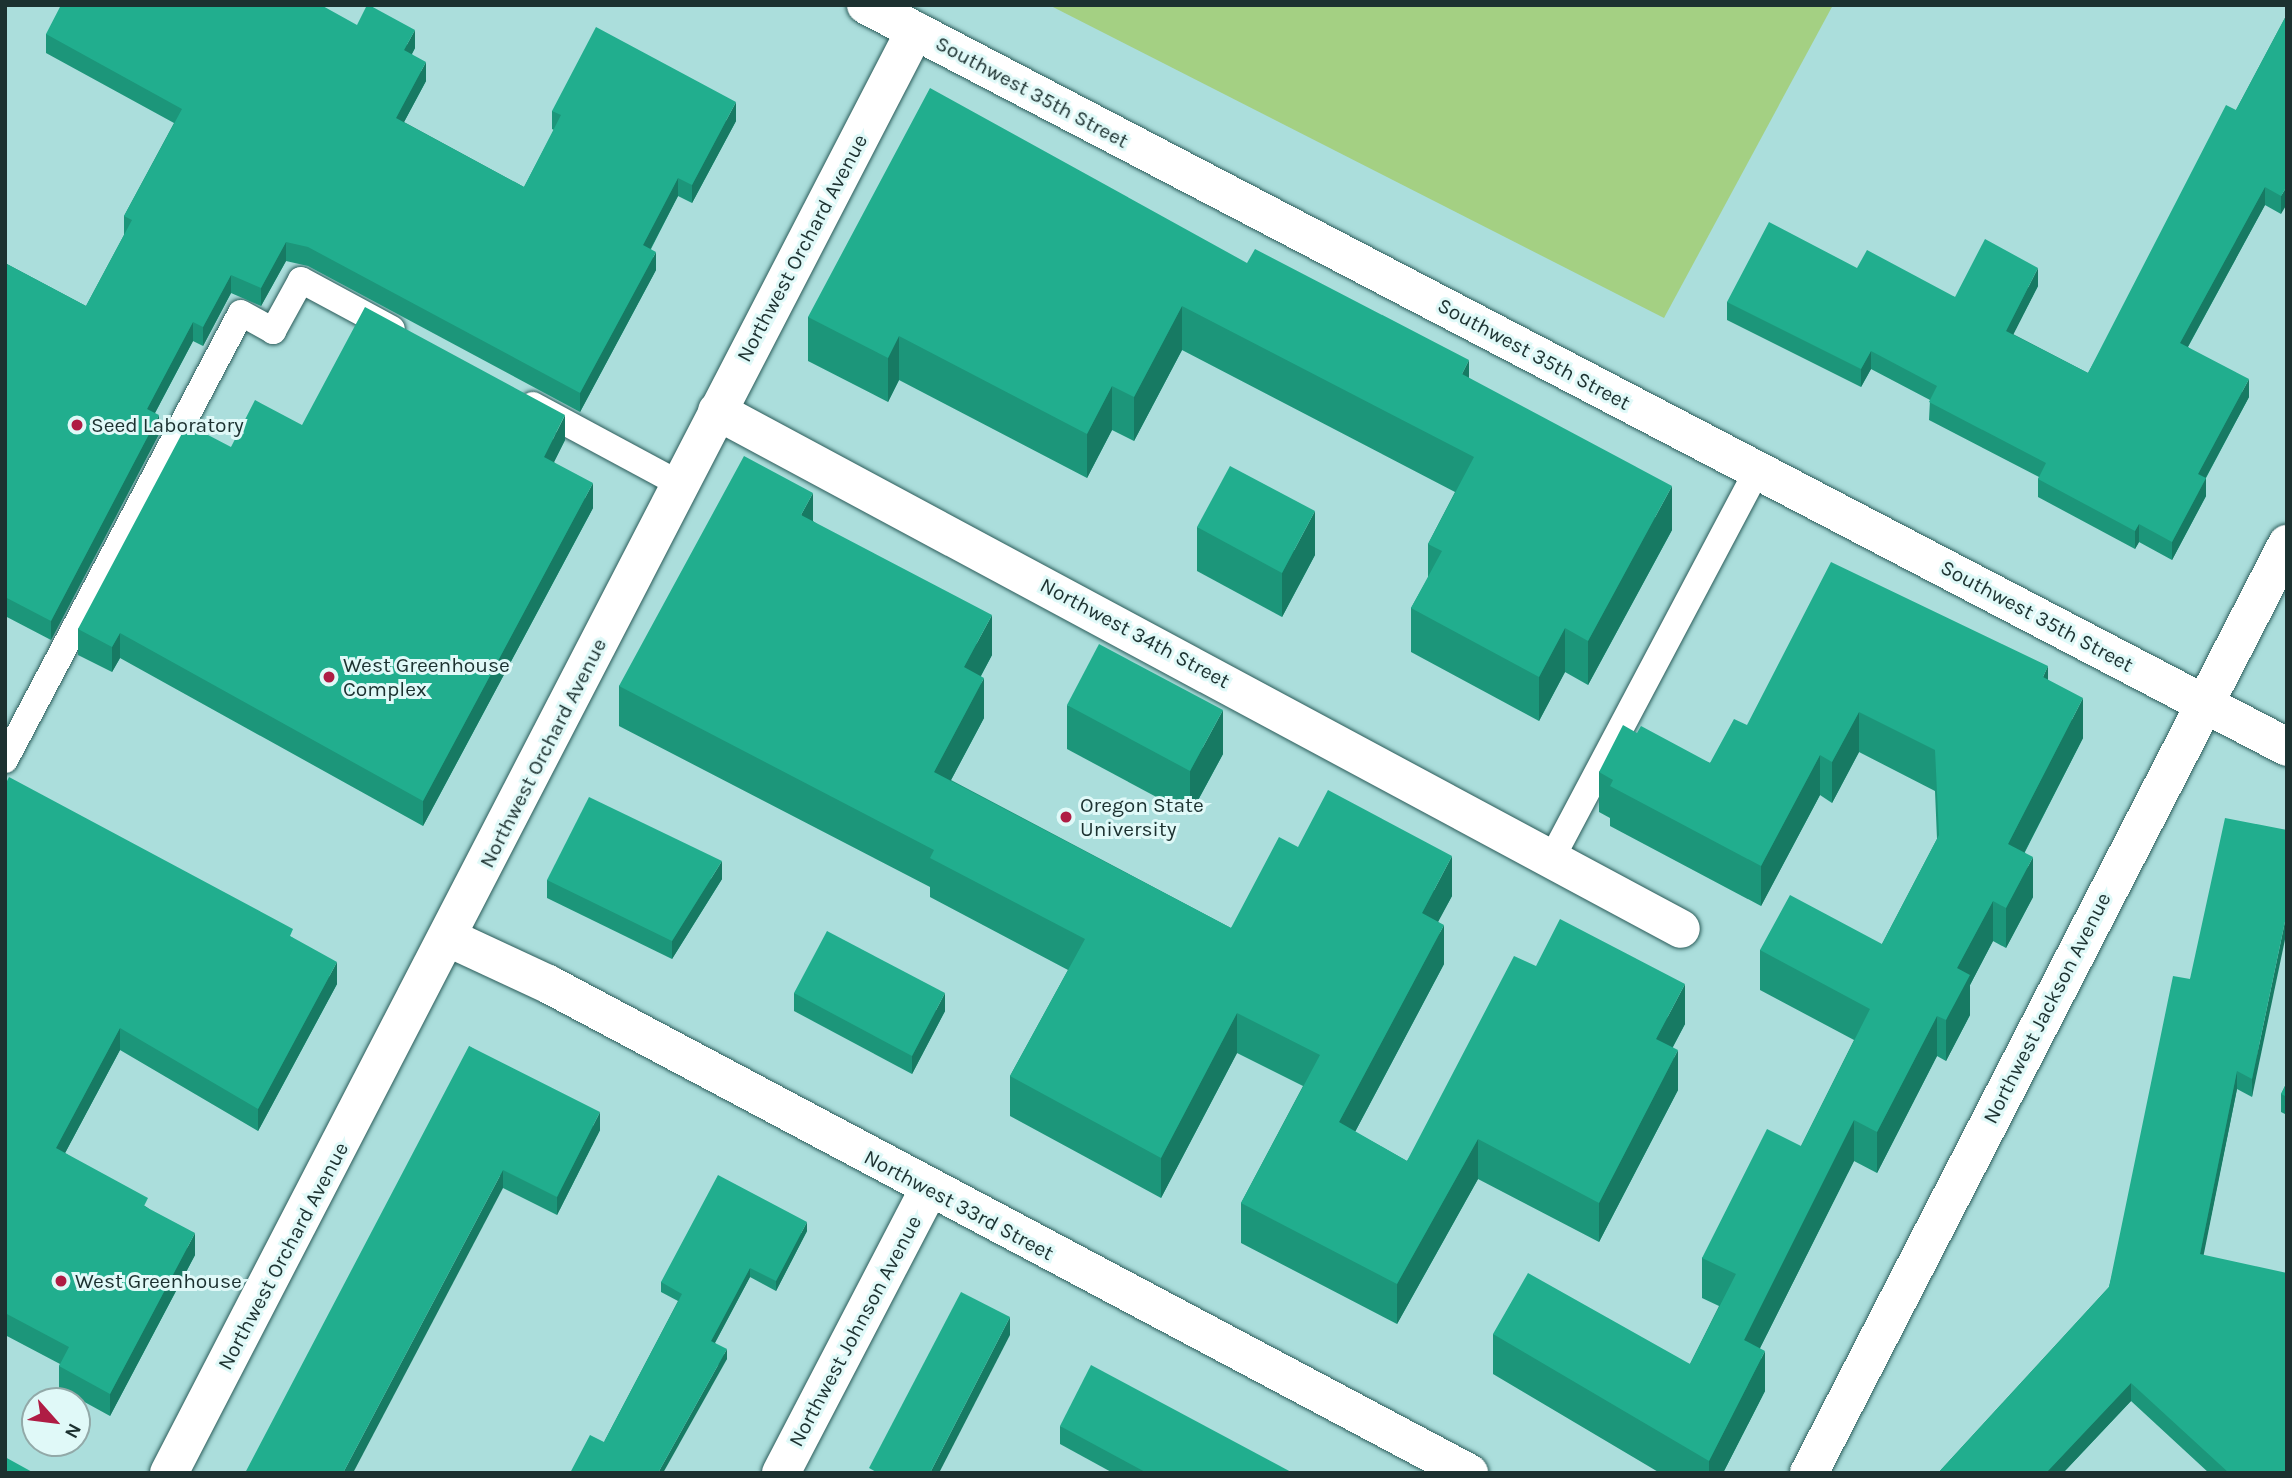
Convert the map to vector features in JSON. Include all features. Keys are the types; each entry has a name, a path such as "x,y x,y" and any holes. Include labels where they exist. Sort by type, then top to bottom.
{"street":[{"name":"Southwest 35th Street","path":"866,5 2287,747"},
{"name":"Northwest Orchard Avenue","path":"169,1473 449,938 717,411 915,31"},
{"name":"Northwest 34th Street","path":"717,411 1553,856 1681,929"},
{"name":"Northwest Jackson Avenue","path":"1809,1473 2287,544"},
{"name":"Northwest 33rd Street","path":"449,938 548,984 929,1189 1469,1473"},
{"name":"Northwest Johnson Avenue","path":"781,1473 929,1189"}],"lane":[{"path":"5,760 241,313 274,331 301,280 411,339"},
{"path":"509,392 680,484"},
{"path":"1553,856 1757,470"}],"green space":[{"path":"1049,5 1833,5 1664,318"}],"building":[{"path":"61,5 321,5 357,25 369,5 415,30 404,50 426,62 396,118 524,187 561,115 552,111 596,27 736,102 692,185 678,178 643,245 656,252 580,393 308,247 286,242 261,288 231,275 203,327 193,322 147,409 159,415 51,621 5,597 5,263 86,306 132,220 124,216 182,109 46,34"},
{"path":"2287,14 2287,186 2281,196 2265,187 2180,343 2249,379 2198,474 2206,478 2172,542 2139,524 2135,531 2038,479 2046,463 1929,402 1937,386 1871,351 1861,369 1727,302 1769,222 1857,268 1867,250 1955,297 1985,239 2038,268 2006,331 2088,373 2226,105 2236,110"},
{"path":"930,88 1247,263 1255,249 1469,360 1462,374 1672,486 1588,641 1565,628 1539,677 1411,608 1442,551 1428,544 1474,457 1182,306 1134,397 1112,386 1087,434 899,336 888,358 808,317"},
{"path":"365,307 565,415 544,457 593,483 423,801 120,633 112,647 78,629 187,424 231,447 255,400 302,425"},
{"path":"744,456 813,493 801,515 992,615 964,667 984,678 934,772 1231,928 1279,837 1298,847 1328,790 1452,856 1422,913 1444,925 1339,1122 1407,1161 1514,956 1536,966 1560,919 1685,984 1656,1039 1678,1050 1599,1203 1478,1139 1397,1284 1241,1203 1320,1055 1237,1013 1161,1158 1010,1076 1085,939 930,858 934,850 619,686"},
{"path":"1230,466 1315,511 1282,573 1197,527"},
{"path":"1831,562 2048,666 2043,677 2083,698 2008,844 2033,857 2006,908 1993,901 1957,968 1970,975 1946,1020 1937,1016 1877,1132 1854,1120 1744,1340 1765,1351 1709,1461 1493,1334 1528,1273 1690,1364 1736,1274 1702,1258 1767,1129 1801,1146 1870,1009 1760,950 1790,895 1882,944 1939,835 1935,750 1859,712 1832,762 1820,755 1761,866 1610,786 1613,780 1599,772 1623,725 1637,733 1641,726 1710,763 1734,719 1747,725"},
{"path":"1099,644 1223,710 1190,771 1067,705"},
{"path":"9,777 293,929 290,936 337,962 258,1109 120,1028 56,1148 148,1198 144,1206 195,1233 110,1394 59,1366 69,1347 5,1313 5,785"},
{"path":"589,797 722,861 672,941 547,880"},
{"path":"2225,818 2287,830 2287,912 2252,1079 2237,1071 2200,1254 2287,1273 2287,1473 2229,1473 2131,1383 2046,1473 1938,1473 2109,1287 2173,976 2190,979"},
{"path":"827,931 945,993 912,1056 794,993"},
{"path":"469,1046 600,1112 557,1197 503,1170 343,1473 245,1473"},
{"path":"2287,1082 2287,1097 2281,1094"},
{"path":"718,1175 807,1222 776,1281 750,1268 711,1341 727,1349 658,1473 570,1473 590,1435 604,1442 682,1294 661,1282"},
{"path":"961,1292 1010,1317 930,1473 878,1473 869,1468"},
{"path":"1091,1365 1293,1473 1147,1473 1060,1426"},
{"path":"5,1457 34,1473 5,1473"}],"place":[{"name":"Seed Laboratory","path":"77,425"},
{"name":"West Greenhouse Complex","path":"329,677"},
{"name":"Oregon State University","path":"1066,817"},
{"name":"West Greenhouse","path":"61,1281"}]}
